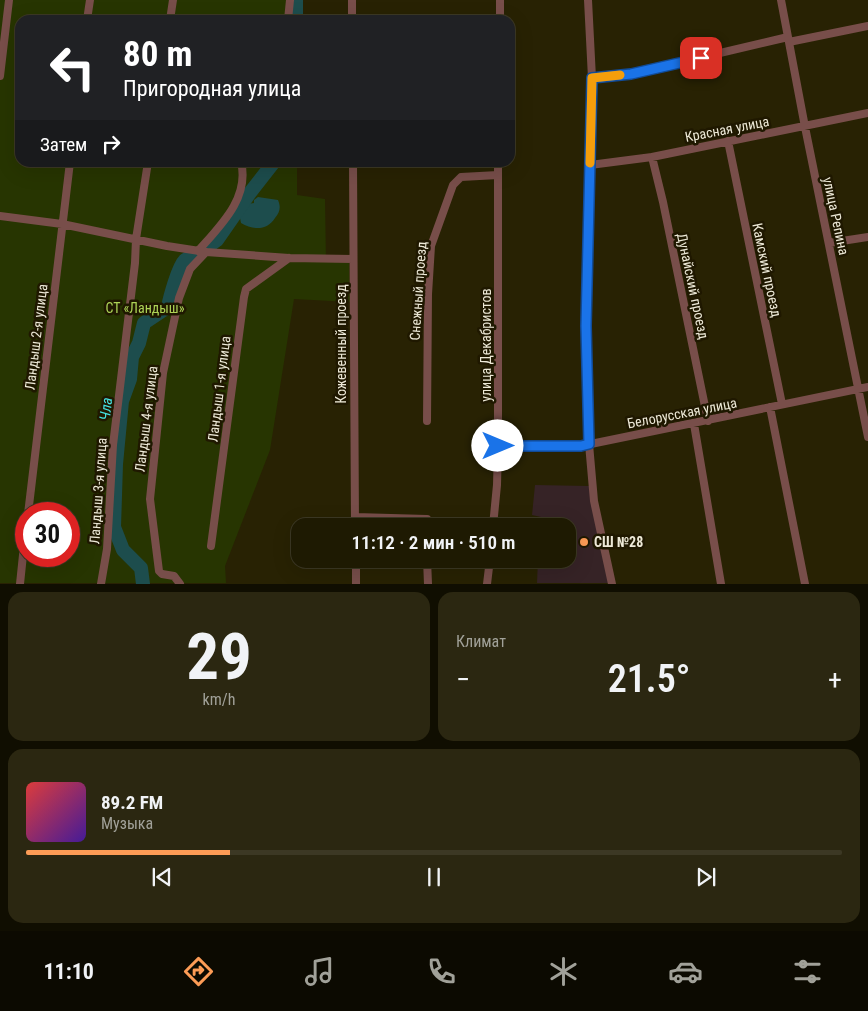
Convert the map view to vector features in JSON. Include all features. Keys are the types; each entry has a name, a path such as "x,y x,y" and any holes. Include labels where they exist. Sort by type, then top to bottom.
{"street":[{"path":"0,76 9,0"},
{"path":"88,15 90,0"},
{"path":"171,15 173,0"},
{"path":"288,15 290,0"},
{"path":"352,0 352,15"},
{"path":"500,0 500,15"},
{"path":"588,0 592,78 586,326 589,444 594,501 612,584"},
{"name":"улица Репина","path":"781,0 868,437"},
{"path":"592,78 631,74 788,40 868,26"},
{"name":"Красная улица","path":"590,165 652,157 868,113"},
{"name":"Камский проезд","path":"728,141 782,404"},
{"name":"Дунайский проезд","path":"652,157 708,421"},
{"name":"Ландыш 2-я улица","path":"29,502 69,167"},
{"name":"Ландыш 3-я улица","path":"101,584 108,549 113,445 135,263 136,239 147,167"},
{"name":"Ландыш 4-я улица","path":"180,584 174,576 159,572 150,499 163,373 179,298 190,269 233,209 241,192 244,174 243,167"},
{"name":"Кожевенный проезд","path":"353,167 355,517"},
{"name":"улица Декабристов","path":"494,518 498,485 498,167"},
{"name":"Снежный проезд","path":"427,421 428,294 431,246 453,185 461,177 498,175"},
{"path":"0,216 62,224 167,246 202,251 289,258 353,259"},
{"path":"829,243 868,237"},
{"name":"Ландыш 1-я улица","path":"211,546 246,289 289,258"},
{"name":"Белорусская улица","path":"498,446 581,446 868,387"},
{"path":"770,407 805,584"},
{"path":"694,424 721,584"},
{"path":"355,517 391,518"},
{"path":"20,584 22,567"},
{"path":"356,568 356,584"},
{"path":"428,568 428,584"},
{"path":"487,584 489,568"}],"shaded area":[{"name":"СШ №28","path":"535,485 589,486 609,583 537,583 538,568 576,568 576,518 541,518 532,515"}],"green space":[{"name":"СТ «Ландыш»","path":"0,0 291,0 291,15 15,15 15,167 297,167 297,195 325,199 326,261 349,260 350,302 294,299 270,450 225,566 226,583 0,583"}],"water":[{"path":"258,197 278,200 280,209 272,222 264,227 255,228 241,223 240,218 248,204 254,203 254,200"}],"waterway":[{"name":"Чла","path":"296,0 296,15"},
{"name":"Чла","path":"207,247 217,240 270,167"},
{"name":"Чла","path":"143,584 141,568 123,550 114,527 116,464 122,401 130,379 132,357 139,343 144,323 168,307 182,264 185,260 196,254"}],"slow traffic":[{"path":"590,163 592,78 620,75"}],"place":[{"name":"СШ №28","path":"584,542"}],"route":[{"path":"498,446 581,446 589,444 586,326 592,78 631,74 701,58"}]}
